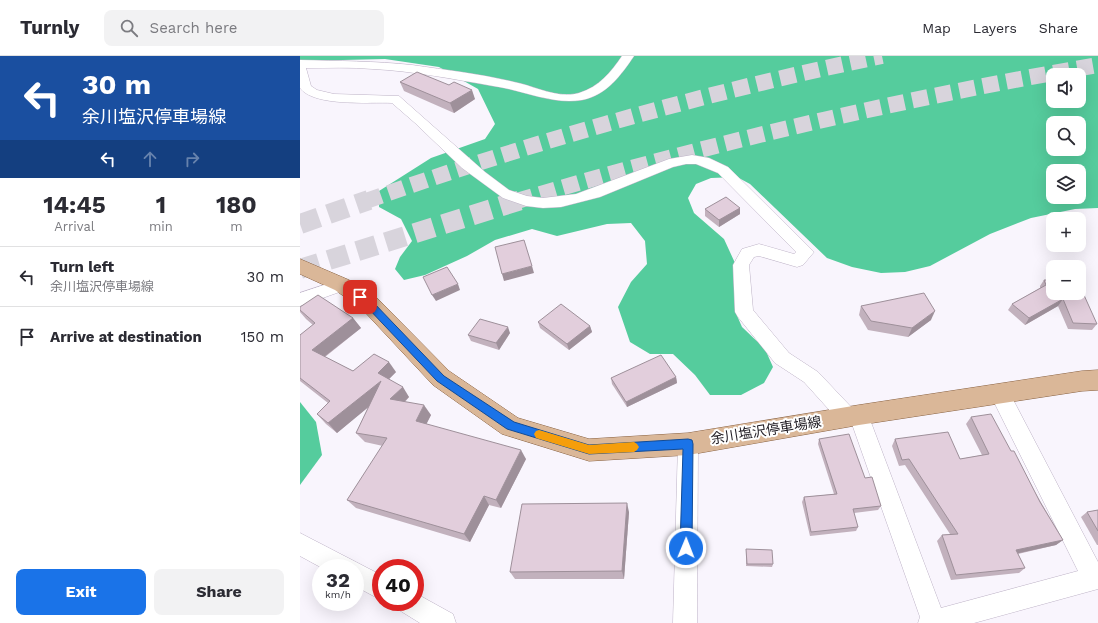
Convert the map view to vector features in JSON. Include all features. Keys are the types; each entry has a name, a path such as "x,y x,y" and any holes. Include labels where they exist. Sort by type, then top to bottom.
{"main road":[{"name":"余川塩沢停車場線","path":"300,266 342,284 369,304 441,378 511,426 589,450 688,444 853,416 1098,380"}],"street":[{"path":"628,56 616,74 600,88 582,96 566,98 513,85 412,69 373,65 300,66 305,86 310,92 322,96 340,98 395,99 478,176 508,195 529,202 557,203 579,199 606,190 670,163 685,160 692,159 723,170 806,252 797,261 759,250 748,253 741,265 744,312 782,358 811,377 853,416 932,623 1096,577 1000,394"},
{"path":"300,300 342,284"},
{"path":"685,623 688,444"},
{"path":"300,544 329,559"},
{"path":"423,611 444,623"}],"green space":[{"path":"300,56 1098,56 1098,208 1046,212 1046,215 1031,218 990,234 930,266 905,272 881,273 852,267 827,258 750,184 737,177 711,178 696,184 688,198 694,213 724,239 735,263 735,311 742,327 765,349 773,367 764,383 741,395 710,395 695,375 673,354 650,354 630,342 618,307 631,282 647,264 645,241 631,223 607,224 557,236 532,229 495,240 467,256 425,275 404,280 395,269 400,257 412,241 401,219 379,207 379,191 431,158 485,139 495,124 478,89 439,67 385,59 300,61"},
{"path":"300,402 316,422 322,455 300,485"}],"building":[{"path":"417,72 449,85 454,82 472,90 450,103 400,82"},
{"path":"726,197 740,208 719,220 705,209"},
{"path":"524,240 532,266 502,274 495,247"},
{"path":"447,267 458,284 432,295 423,277"},
{"path":"1046,285 1046,300 1061,300 1029,318 1012,304"},
{"path":"924,293 935,311 912,328 871,321 861,306"},
{"path":"318,295 353,318 312,350 353,371 374,354 389,362 378,373 403,387 390,399 424,405 416,421 521,450 496,500 484,496 464,534 347,500 387,438 356,433 381,381 328,423 317,414 330,401 300,378 300,335 315,323 300,310 300,307"},
{"path":"1063,300 1086,300 1097,324 1073,323"},
{"path":"561,304 590,326 567,344 538,322"},
{"path":"480,319 508,327 496,343 468,335"},
{"path":"661,355 676,377 626,402 611,378"},
{"path":"991,414 1011,451 1014,451 1040,502 1063,540 1016,550 1025,568 956,575 942,535 958,534 909,459 902,460 895,439 948,432 960,459 989,454 971,417"},
{"path":"849,434 865,478 872,477 881,506 853,509 858,527 811,532 804,497 837,494 819,439"},
{"path":"627,503 622,571 510,572 522,504"},
{"path":"1098,510 1098,531 1087,512"},
{"path":"746,549 772,550 773,564 747,564"}],"tunnel":[{"path":"366,201 493,158 621,120 751,85 882,56"},
{"path":"517,201 733,141 951,92 1098,65"},
{"path":"300,224 369,200"},
{"path":"300,269 521,200"}],"slow traffic":[{"path":"539,434 589,450 634,447"}],"route":[{"path":"360,297 369,304 441,378 511,426 589,450 688,444 686,548"}]}
